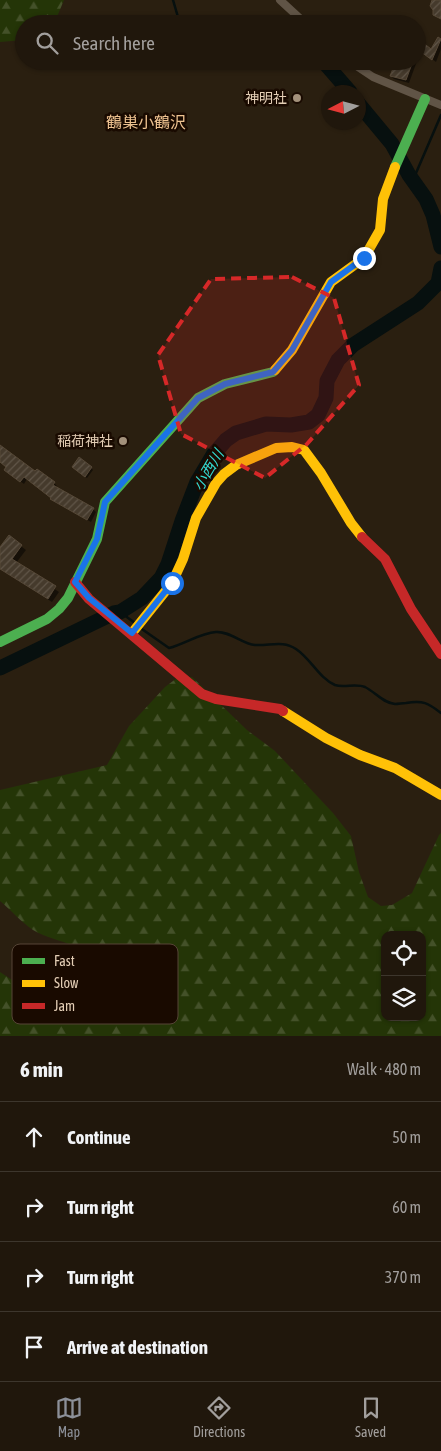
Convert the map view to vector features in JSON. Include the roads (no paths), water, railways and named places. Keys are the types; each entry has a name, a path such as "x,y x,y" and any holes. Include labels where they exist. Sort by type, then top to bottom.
{"street":[{"path":"280,0 296,15"},
{"path":"363,70 373,77 441,105"},
{"path":"0,642 48,619 68,598 97,539 105,502 198,398 225,384 273,372 292,350 331,282 364,258 380,230 383,199 425,99"},
{"path":"128,630 172,583 183,559 196,518 216,483 224,474 236,465 276,448 292,446 304,450 321,473 351,523 363,539 385,560 411,609 441,654"},
{"path":"75,582 89,598 202,694 216,699 280,709 326,738 360,755 395,768 441,795"}],"waterway":[{"path":"173,0 177,15"},
{"name":"小西川","path":"331,70 344,85"},
{"name":"小西川","path":"366,113 392,144 409,175 426,199 433,215 441,247"},
{"path":"413,180 441,115"},
{"name":"小西川","path":"0,668 114,613 120,612 142,598 161,578 168,564 197,482 213,455 226,440 236,433 266,424 291,425 309,422 318,415 326,398 327,381 338,360 353,345 418,303 438,283 441,268"},
{"path":"120,612 135,623"},
{"path":"139,627 169,648 204,634 216,632 226,633 255,645 276,644 291,646 301,653 324,678 335,685 365,687 383,700 391,703 421,702 441,713"}],"place":[{"name":"神明社","path":"297,98"},
{"name":"稲荷神社","path":"123,441"}],"district":[{"name":"鶴巣小鶴沢","path":"146,122"}]}
